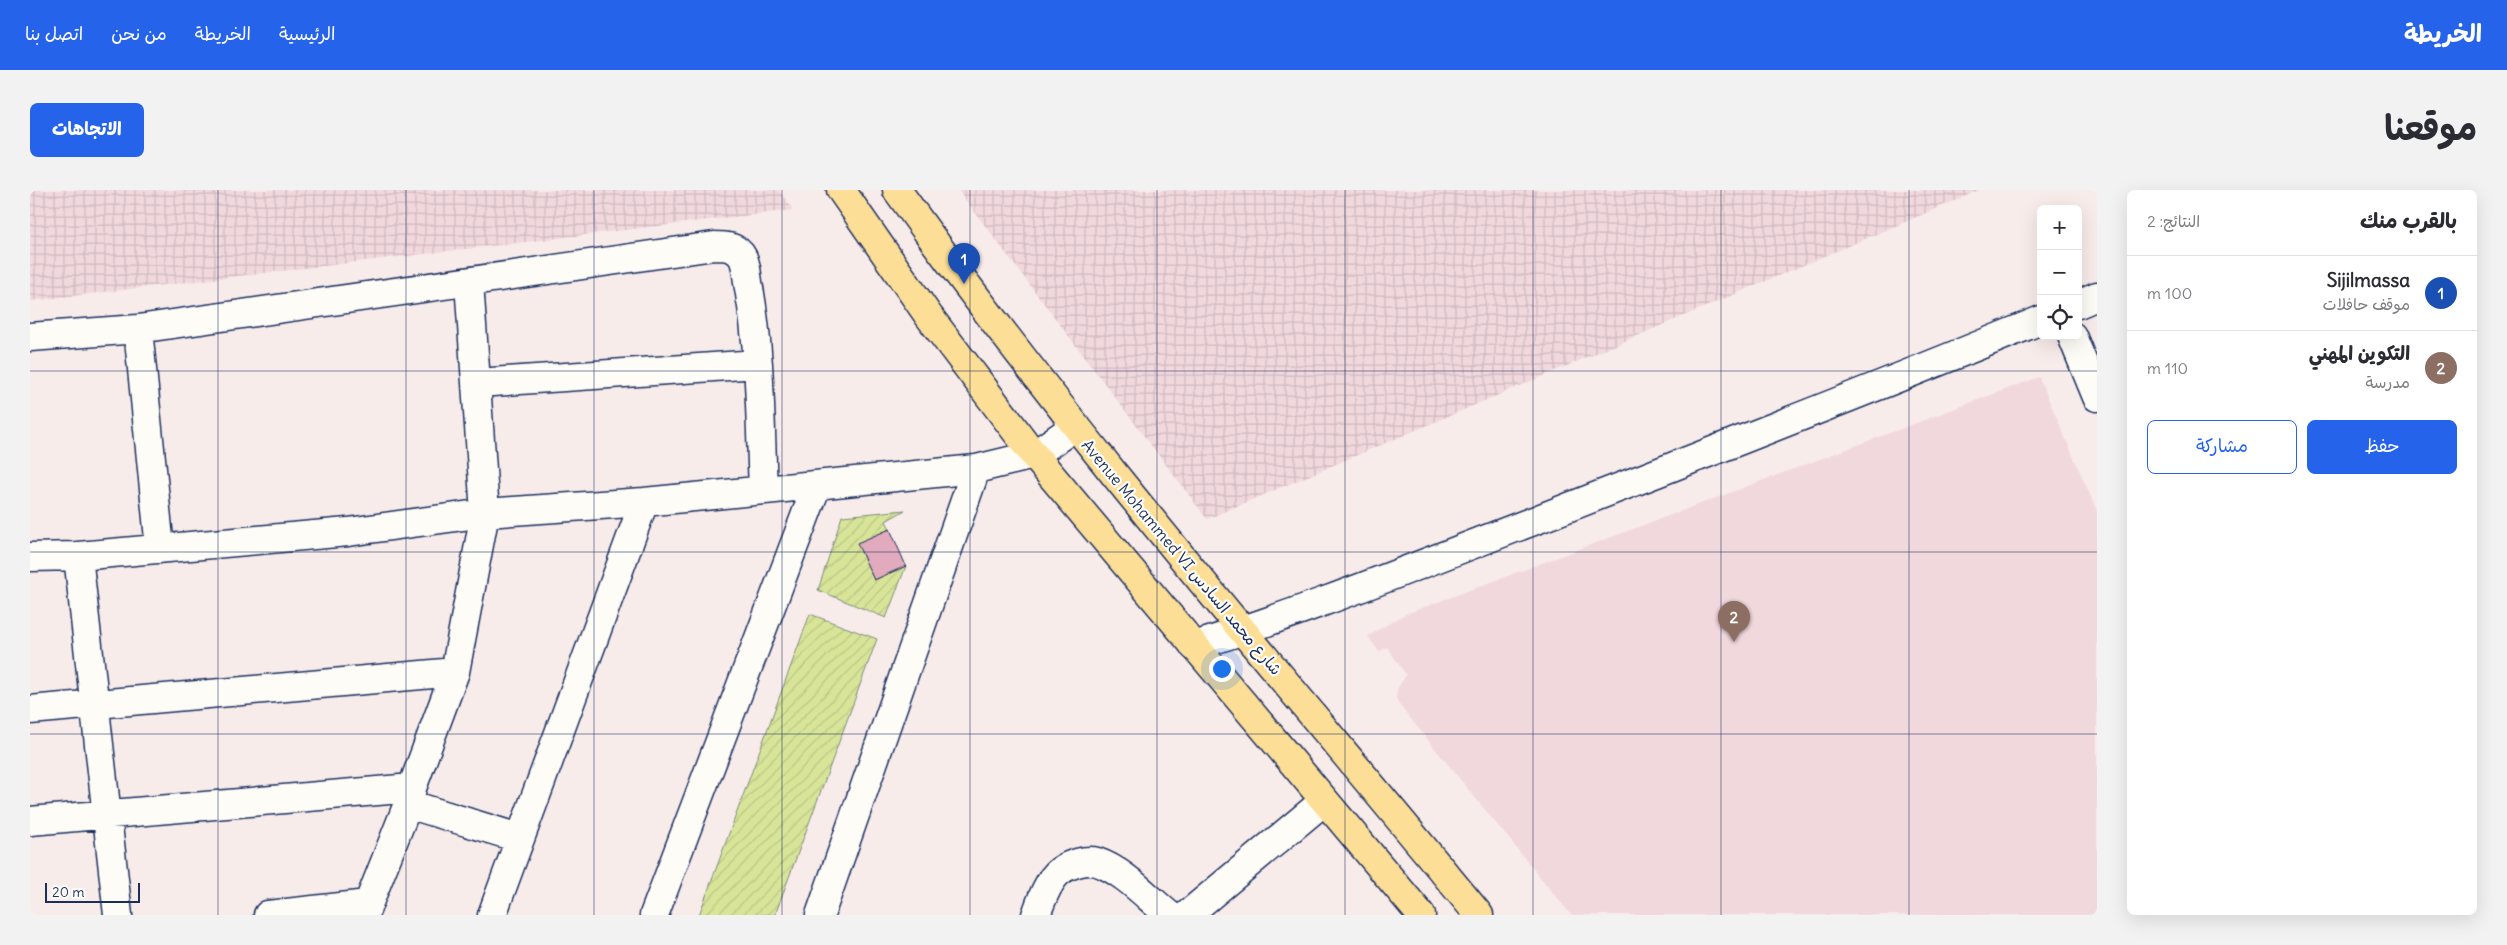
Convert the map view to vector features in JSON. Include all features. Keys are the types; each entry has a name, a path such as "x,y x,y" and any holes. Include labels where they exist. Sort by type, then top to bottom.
{"main road":[{"path":"841,190 928,315 1034,455 1421,915"},
{"name":"Avenue Mohammed VI شارع محمد السادس","path":"897,190 964,284 1074,427 1479,915"}],"street":[{"path":"30,337 138,330 714,246 727,246 736,250 744,259 752,304 758,364 763,490"},
{"path":"268,915 366,910 455,672 485,513 469,282"},
{"path":"2082,302 2097,296"},
{"path":"1194,646 1244,631 1858,395 2037,322"},
{"path":"138,330 160,549"},
{"path":"2074,340 2097,397"},
{"path":"477,383 758,364"},
{"path":"30,557 78,556 348,532 485,513 644,502 976,469 1034,455 1074,427"},
{"path":"820,915 976,469"},
{"path":"654,915 817,485"},
{"path":"492,915 644,502"},
{"path":"78,556 118,915"},
{"path":"30,710 455,672"},
{"path":"30,821 410,796 519,838"},
{"path":"1187,915 1324,801"},
{"path":"1036,915 1044,894 1059,871 1077,863 1096,862 1120,875 1169,915"}],"shaded area":[{"path":"30,190 779,190 793,210 30,301"},
{"path":"958,190 1980,190 1207,519"},
{"path":"2039,377 2097,511 2097,915 1571,915 1400,706 1396,698 1397,689 1406,675 1387,647 1379,652 1368,636 1403,615"}],"green space":[{"path":"905,510 886,521 890,529 858,543 874,580 906,566 886,618 818,590 842,516"},
{"path":"810,614 877,639 775,915 699,915"}],"building":[{"path":"890,529 906,566 874,580 857,543"}],"place":[{"name":"Sijilmassa","path":"964,284"},
{"name":"التكوين المهني","path":"1734,642"}]}
